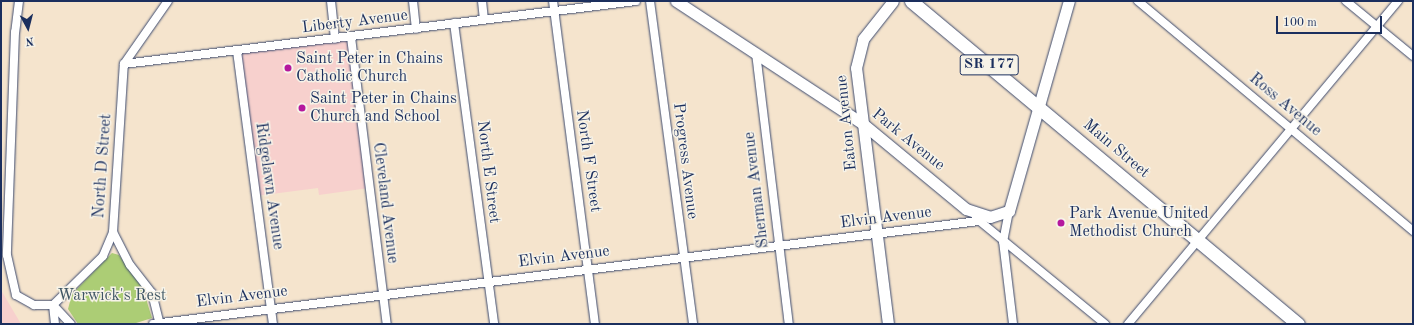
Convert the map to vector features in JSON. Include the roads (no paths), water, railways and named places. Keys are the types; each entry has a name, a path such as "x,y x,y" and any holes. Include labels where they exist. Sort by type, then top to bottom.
{"main road":[{"name":"Park Avenue","path":"676,1 862,123 966,209"},
{"name":"Eaton Avenue","path":"888,324 856,78 861,44 893,1"},
{"name":"Main Street","path":"911,1 1298,324"},
{"path":"966,209 990,217 1009,211 1069,1"}],"street":[{"path":"20,1 15,32 7,254 16,295 34,305 53,305 71,324"},
{"path":"124,64 168,1"},
{"path":"331,1 335,39"},
{"path":"413,1 416,29"},
{"path":"482,1 484,19"},
{"name":"North F Street","path":"553,1 553,11 595,324"},
{"name":"Liberty Avenue","path":"124,64 636,1"},
{"name":"Progress Avenue","path":"650,1 693,324"},
{"name":"Ross Avenue","path":"1138,1 1413,230"},
{"path":"1346,1 1413,56"},
{"path":"1128,324 1398,1"},
{"name":"North E Street","path":"454,23 494,324"},
{"name":"Cleveland Avenue","path":"351,37 387,324"},
{"name":"Ridgelawn Avenue","path":"237,51 273,324"},
{"name":"Sherman Avenue","path":"756,53 778,245 789,324"},
{"name":"North D Street","path":"53,305 103,256 113,232 124,64"},
{"name":"Park Avenue","path":"966,209 1105,324"},
{"path":"1009,211 1004,241 1013,324"},
{"name":"Elvin Avenue","path":"158,323 383,293 876,234 979,220"},
{"path":"113,232 130,265 152,293 158,323"},
{"path":"53,305 55,324"}],"place":[{"name":"Saint Peter in Chains Catholic Church","path":"288,68"},
{"name":"Saint Peter in Chains Church and School","path":"302,108"},
{"name":"Park Avenue United Methodist Church","path":"1061,223"}],"park label":[{"name":"Warwick's Rest","path":"112,296"}]}
